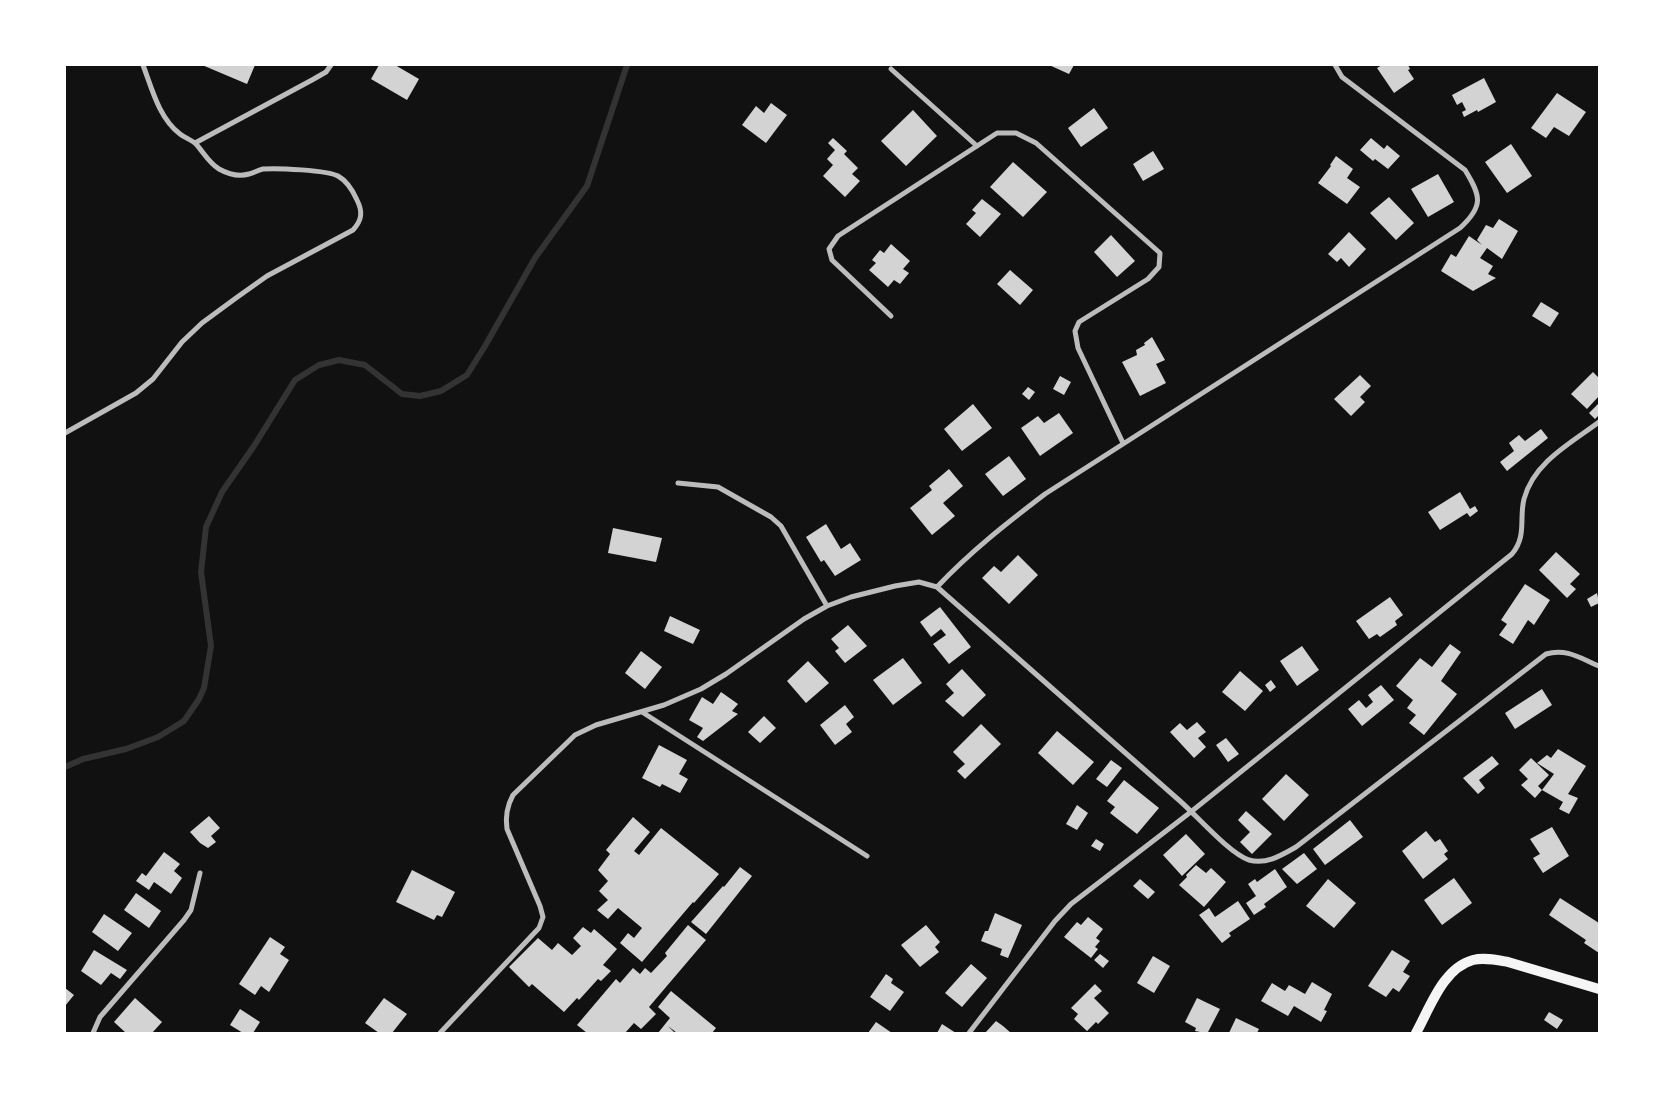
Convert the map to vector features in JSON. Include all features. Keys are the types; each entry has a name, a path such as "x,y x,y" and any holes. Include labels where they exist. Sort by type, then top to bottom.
{"main road":[{"path":"1416,1033 1445,980 1456,968 1473,960 1492,959 1508,962 1599,988"}],"street":[{"path":"65,433 136,393 154,378 182,342 202,323 236,298 267,276 353,230 360,222 362,211 358,202 352,191 339,176 283,169 260,170 238,175 220,170 195,143 180,135 168,121 157,103 143,65"},
{"path":"195,143 312,80 326,72 332,65"},
{"path":"937,586 988,537 1045,494 1460,228 1469,219 1476,208 1478,198 1476,188 1465,170 1342,77 1335,65"},
{"path":"892,69 977,146"},
{"path":"891,316 832,260 829,249 838,236 997,133 1016,133 1036,143 1160,253 1159,267 1148,279 1079,322 1075,331 1078,348 1123,443"},
{"path":"968,1033 1055,921 1071,904 1192,811 1512,554 1519,546 1524,499 1537,473 1546,462 1599,422"},
{"path":"678,483 718,486 771,517 781,526 827,606"},
{"path":"440,1033 539,928 543,917 507,829 508,805 513,795 575,735 596,725 664,705 701,688 726,674 804,619 827,606 851,598 895,586 919,582 937,586 1192,811 1235,853 1250,860 1267,861 1296,848 1546,654 1556,651 1567,652 1599,666"},
{"path":"642,712 867,856"},
{"path":"93,1033 100,1017 184,920 192,905 200,873"}],"building":[{"path":"202,65 255,65 247,84"},
{"path":"379,65 395,65 419,79 407,100 371,79"},
{"path":"1049,65 1074,65 1069,74"},
{"path":"1382,65 1408,65 1410,69 1408,70 1414,79 1394,93 1377,68"},
{"path":"1484,78 1496,102 1464,117 1462,112 1466,110 1462,102 1457,105 1452,95"},
{"path":"1557,93 1586,112 1569,136 1554,127 1546,138 1531,128"},
{"path":"771,103 787,115 766,143 742,125 756,106 764,113"},
{"path":"1094,108 1108,128 1081,147 1068,128"},
{"path":"913,110 937,136 906,166 881,141"},
{"path":"833,138 847,151 844,154 858,168 852,174 860,181 845,197 823,176 833,165 827,159 835,150 828,143"},
{"path":"1371,138 1384,149 1387,145 1400,156 1388,169 1375,159 1373,161 1360,150"},
{"path":"1511,144 1532,176 1507,193 1485,162"},
{"path":"1153,151 1164,169 1143,181 1133,164"},
{"path":"1336,156 1353,169 1347,178 1360,187 1347,204 1318,183"},
{"path":"1013,162 1047,192 1023,217 990,187"},
{"path":"1438,174 1454,202 1428,217 1411,189"},
{"path":"1389,197 1414,223 1396,240 1370,213"},
{"path":"982,199 1001,214 980,237 966,224 976,213 972,210"},
{"path":"1499,219 1518,231 1502,259 1487,248 1480,258 1493,266 1488,274 1496,278 1473,291 1441,271 1451,254 1456,257 1469,236 1482,245 1477,240 1486,225 1493,228"},
{"path":"1349,232 1366,249 1349,267 1341,258 1337,262 1328,254"},
{"path":"1111,235 1135,261 1117,277 1094,252"},
{"path":"891,244 910,261 903,269 909,273 900,284 894,280 888,287 869,270 876,263 872,260 880,250 884,253"},
{"path":"1010,270 1033,290 1020,305 997,284"},
{"path":"1541,302 1559,313 1550,327 1532,316"},
{"path":"1152,337 1165,360 1156,364 1166,383 1140,396 1122,362 1137,355 1136,350 1145,345 1144,343"},
{"path":"1593,372 1599,378 1599,396 1587,409 1571,394"},
{"path":"1360,375 1371,386 1360,397 1365,402 1351,416 1334,399"},
{"path":"1060,376 1071,382 1064,395 1053,389"},
{"path":"1028,387 1035,392 1029,400 1022,394"},
{"path":"1599,403 1599,415 1595,419 1589,413"},
{"path":"973,404 992,428 962,451 944,429"},
{"path":"1059,413 1073,433 1040,456 1021,428 1038,416 1044,423"},
{"path":"1541,429 1548,438 1507,471 1500,462 1514,451 1509,443 1519,435 1525,441"},
{"path":"1009,456 1026,479 1003,496 985,474"},
{"path":"949,469 963,486 943,503 955,516 932,535 910,508 932,490 929,486"},
{"path":"1460,492 1470,509 1475,506 1478,511 1470,517 1467,513 1440,530 1428,512"},
{"path":"826,524 841,549 850,543 861,560 835,576 824,560 821,562 806,537"},
{"path":"613,528 662,538 656,562 608,553"},
{"path":"1556,552 1580,574 1570,584 1576,589 1567,598 1539,570"},
{"path":"1018,555 1038,575 1009,604 982,578 994,566 1001,572"},
{"path":"1525,584 1550,600 1534,625 1528,620 1513,644 1499,635 1507,624 1501,620"},
{"path":"1597,593 1599,603 1591,607 1587,599"},
{"path":"1390,597 1403,615 1395,621 1397,625 1380,637 1377,634 1369,639 1356,621"},
{"path":"940,607 971,647 949,664 933,644 946,635 941,629 931,637 920,622"},
{"path":"670,616 700,630 693,644 664,631"},
{"path":"848,625 867,646 845,663 835,651 839,648 831,639"},
{"path":"1450,644 1461,652 1441,681 1457,694 1424,735 1409,723 1416,715 1407,708 1413,700 1396,686 1420,658 1432,667"},
{"path":"1302,646 1319,670 1297,686 1280,661"},
{"path":"641,651 662,667 645,689 625,673"},
{"path":"903,658 922,683 893,705 873,680"},
{"path":"808,661 829,683 806,703 787,681"},
{"path":"962,669 986,695 963,717 945,701 954,693 946,684"},
{"path":"1240,671 1263,691 1245,711 1222,692"},
{"path":"1271,680 1276,687 1270,692 1265,685"},
{"path":"1381,685 1394,700 1362,726 1348,709 1359,700 1366,708 1373,702 1368,695"},
{"path":"1542,689 1552,705 1515,729 1505,713"},
{"path":"721,692 738,704 732,711 738,714 703,741 697,737 703,728 689,720 702,697 713,704"},
{"path":"845,705 854,717 846,724 852,732 835,745 820,725"},
{"path":"764,716 776,728 760,743 748,732"},
{"path":"1197,722 1206,732 1198,738 1206,747 1194,758 1170,732 1180,723 1187,730"},
{"path":"981,724 1001,744 965,779 957,771 965,764 953,752"},
{"path":"1057,731 1094,762 1073,785 1038,753"},
{"path":"1226,738 1239,754 1228,762 1216,745"},
{"path":"659,745 687,760 679,774 688,779 680,793 662,784 660,787 642,778"},
{"path":"1558,749 1586,766 1568,794 1578,798 1569,814 1559,809 1563,802 1542,790 1554,774 1537,763 1547,755 1551,758"},
{"path":"1492,756 1499,764 1479,780 1485,788 1478,794 1463,778"},
{"path":"1531,758 1549,775 1538,786 1542,790 1535,798 1521,785 1528,779 1519,770"},
{"path":"1111,760 1122,768 1107,787 1096,779"},
{"path":"1286,774 1309,795 1284,821 1262,799"},
{"path":"1124,780 1159,808 1137,834 1110,813 1115,807 1107,801"},
{"path":"1077,805 1088,813 1077,830 1066,824"},
{"path":"1246,811 1272,834 1252,854 1240,842 1250,832 1238,820"},
{"path":"209,816 220,828 211,836 216,842 208,848 200,843 190,832"},
{"path":"633,817 650,832 634,851 639,855 661,828 719,874 642,962 620,943 628,933 634,938 642,928 618,908 608,919 597,910 608,900 599,891 608,881 598,870 610,854 606,850"},
{"path":"1350,820 1363,837 1325,865 1313,849"},
{"path":"1552,827 1569,856 1543,873 1533,858 1540,854 1530,839"},
{"path":"1426,831 1435,842 1440,839 1448,851 1444,854 1448,859 1423,879 1402,851"},
{"path":"1186,834 1205,854 1182,876 1163,855"},
{"path":"1096,839 1104,844 1100,851 1091,846"},
{"path":"164,852 180,864 174,871 182,878 171,894 154,882 149,890 136,881 142,873 146,876"},
{"path":"1304,853 1317,869 1297,884 1282,869"},
{"path":"1196,865 1206,873 1211,868 1226,882 1204,907 1179,885"},
{"path":"740,867 752,876 706,934 691,922"},
{"path":"1275,869 1287,887 1264,904 1266,907 1254,915 1246,903 1256,896 1248,884 1255,879 1257,882"},
{"path":"412,870 455,892 442,917 437,915 434,920 396,902"},
{"path":"1454,878 1472,903 1442,925 1424,900"},
{"path":"1140,879 1155,892 1148,899 1133,886"},
{"path":"1328,879 1356,903 1334,928 1306,906"},
{"path":"136,893 161,911 149,928 124,910"},
{"path":"1560,898 1599,923 1599,953 1584,943 1586,940 1549,915"},
{"path":"1238,901 1250,919 1229,933 1231,936 1222,943 1199,915 1209,908 1215,917"},
{"path":"995,913 1022,925 1008,958 1000,955 1002,949 981,941 985,931 988,931"},
{"path":"104,914 132,933 118,951 92,932"},
{"path":"1088,917 1103,929 1096,938 1100,941 1095,947 1098,949 1091,958 1064,937 1077,922 1081,925"},
{"path":"688,925 706,940 649,1007 656,1014 641,1029 634,1023 625,1033 587,1033 577,1025 616,979 620,983 633,968 640,974 645,968 651,973 667,956 665,953"},
{"path":"926,925 940,942 935,947 939,952 920,967 901,945"},
{"path":"583,927 591,933 594,929 617,949 603,965 611,971 601,981 598,979 579,1000 577,998 564,1012 532,984 529,987 509,967 538,938 552,950 558,943 572,955 581,946 573,938"},
{"path":"270,937 285,947 280,954 289,960 269,992 261,986 255,995 239,984"},
{"path":"94,950 127,970 120,979 111,973 101,985 81,971"},
{"path":"1392,950 1410,961 1403,972 1410,976 1399,992 1393,988 1386,997 1368,986"},
{"path":"1100,954 1109,961 1103,968 1094,960"},
{"path":"1153,956 1170,966 1154,993 1137,983"},
{"path":"971,964 987,978 962,1007 945,993"},
{"path":"886,974 893,979 891,983 904,992 890,1011 870,997"},
{"path":"1312,982 1332,994 1324,1010 1327,1011 1321,1022 1294,1006 1288,1016 1261,1001 1272,983 1285,991 1289,985 1305,994"},
{"path":"1095,984 1102,991 1094,998 1109,1013 1098,1024 1096,1022 1087,1031 1074,1019 1078,1014 1071,1008"},
{"path":"65,988 74,995 65,1006"},
{"path":"671,991 716,1028 712,1033 677,1033 668,1026 675,1033 658,1033 670,1018 658,1007"},
{"path":"135,998 162,1022 152,1033 126,1033 114,1022"},
{"path":"384,998 407,1014 392,1033 379,1033 365,1023"},
{"path":"1197,998 1220,1009 1206,1033 1195,1031 1196,1028 1185,1022"},
{"path":"240,1009 260,1022 253,1033 243,1033 230,1025"},
{"path":"1549,1012 1563,1020 1557,1029 1544,1020"},
{"path":"1236,1018 1259,1029 1257,1033 1229,1033"},
{"path":"996,1021 1003,1026 1011,1033 985,1033"},
{"path":"876,1022 892,1033 868,1033"},
{"path":"942,1024 956,1033 937,1033"}],"waterway":[{"path":"65,767 83,759 126,749 158,737 184,721 199,699 204,688 211,646 201,572 206,527 222,492 254,446 295,380 319,365 339,360 365,365 402,394 420,396 441,391 467,375 535,258 587,186 627,65"}]}
